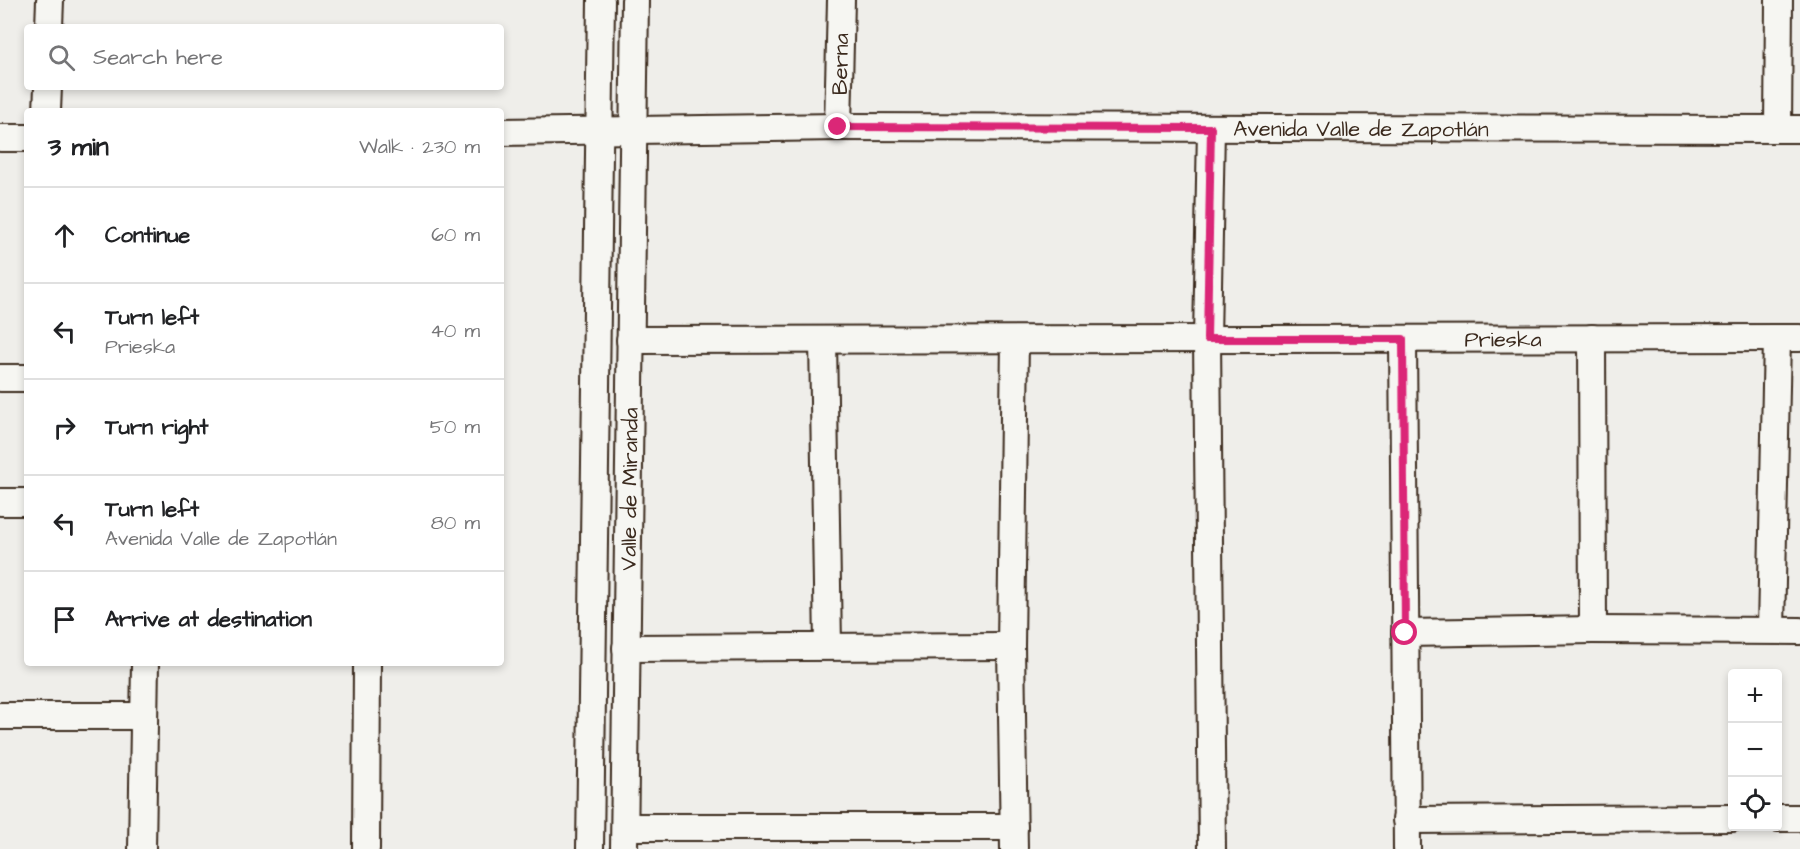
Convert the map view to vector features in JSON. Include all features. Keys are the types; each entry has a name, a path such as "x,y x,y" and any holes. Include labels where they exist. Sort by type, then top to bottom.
{"street":[{"path":"49,24 50,0"},
{"path":"590,849 601,0"},
{"name":"Valle de Miranda","path":"624,838 635,0"},
{"name":"Berna","path":"838,127 841,0"},
{"path":"1779,0 1789,129"},
{"path":"47,108 48,90"},
{"name":"Avenida Valle de Zapotlán","path":"504,132 838,127 1789,129"},
{"path":"1211,128 1207,339 1212,849"},
{"path":"0,138 24,138"},
{"path":"1592,338 1593,630"},
{"path":"1771,630 1789,338"},
{"name":"Prieska","path":"630,340 1789,338"},
{"path":"1403,339 1407,849"},
{"path":"823,340 828,646"},
{"path":"624,838 1014,838 1011,646 1015,340"},
{"path":"0,378 24,378"},
{"path":"0,502 24,502"},
{"path":"1405,633 1593,630 1800,631"},
{"path":"626,648 1011,646"},
{"path":"142,849 146,666"},
{"path":"366,849 368,666"},
{"path":"0,716 144,716"},
{"path":"1406,819 1728,818"},
{"path":"1782,818 1800,818"}],"route":[{"path":"838,127 1211,128 1207,339 1403,339 1405,633"}]}
